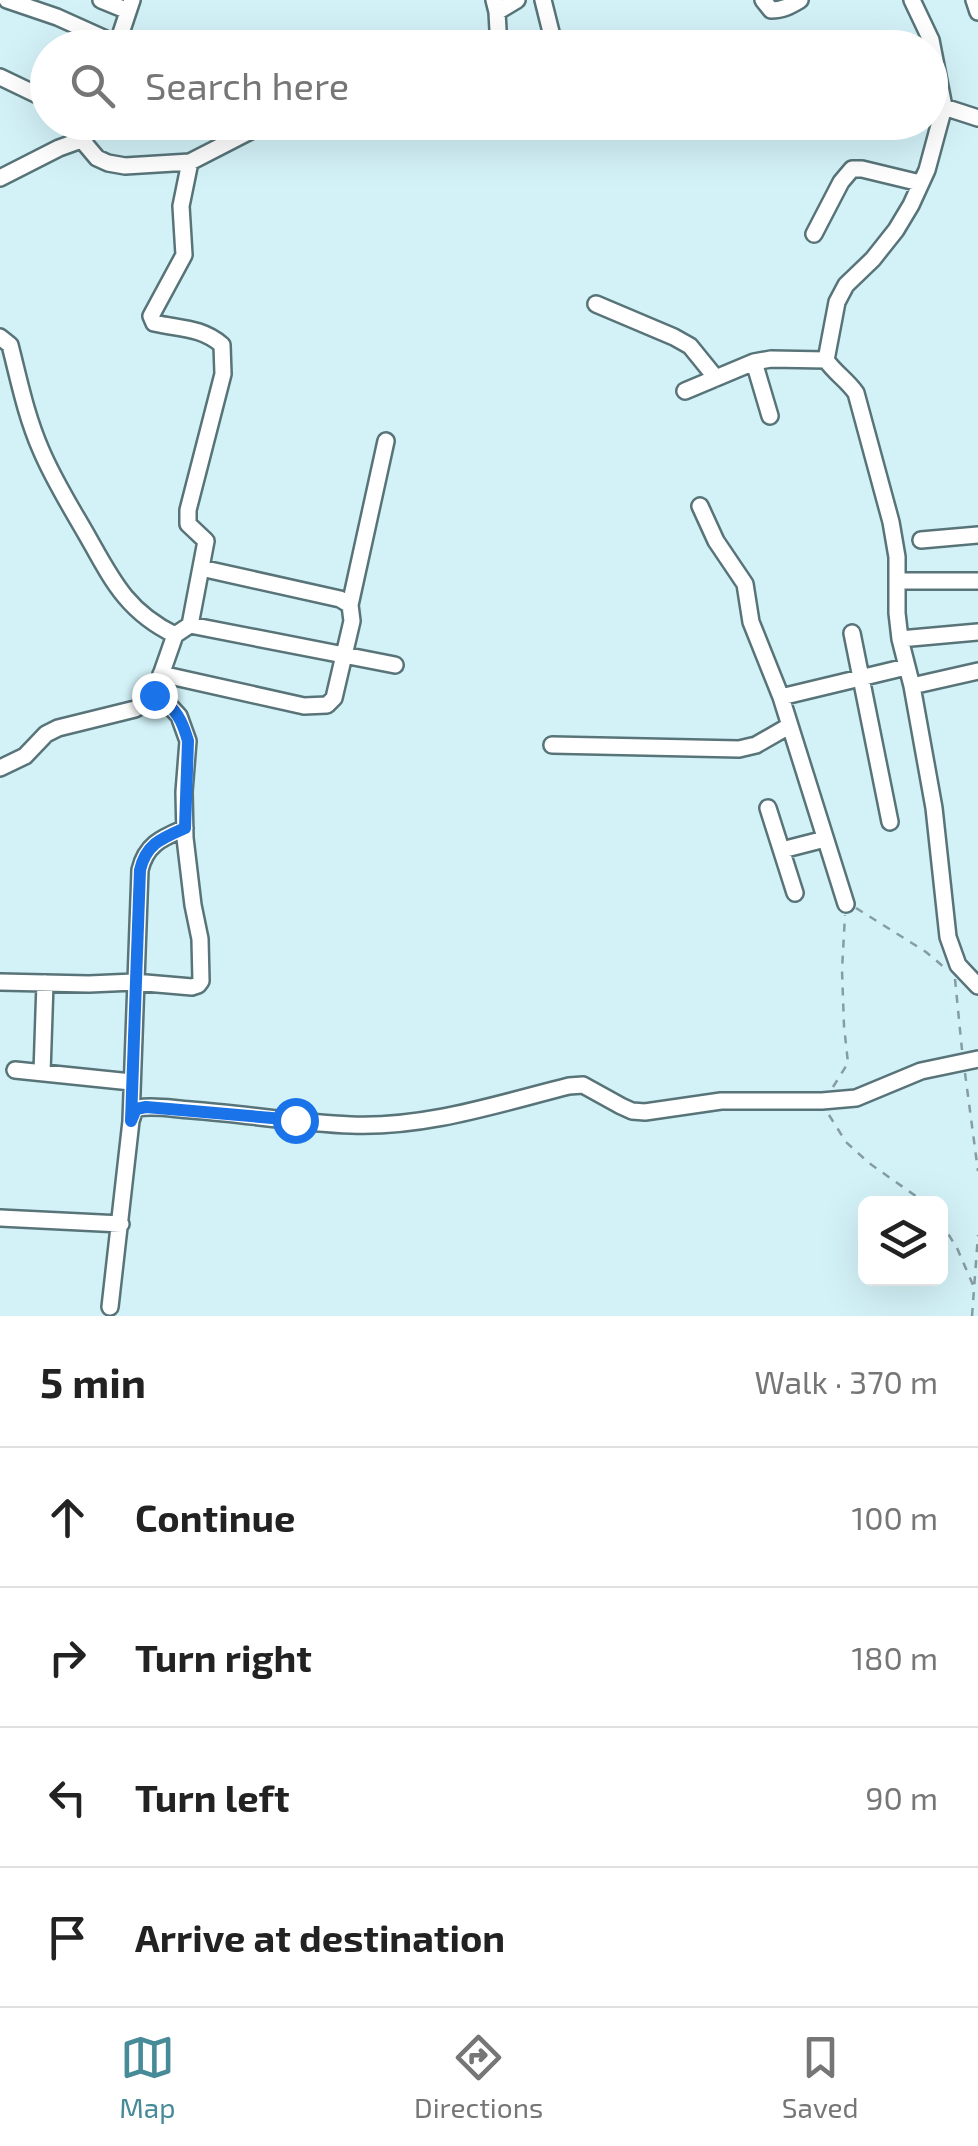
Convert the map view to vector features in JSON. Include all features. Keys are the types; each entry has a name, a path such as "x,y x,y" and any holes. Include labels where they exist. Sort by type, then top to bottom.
{"street":[{"path":"7,0 84,30"},
{"path":"101,0 130,6 122,30"},
{"path":"496,6 517,0"},
{"path":"543,0 550,30"},
{"path":"763,0 771,10 786,9 800,0"},
{"path":"912,0 926,30"},
{"path":"974,0 978,12"},
{"path":"0,77 30,91"},
{"path":"948,108 978,118"},
{"path":"0,178 71,140"},
{"path":"86,140 98,158 125,166 190,162 233,140"},
{"path":"935,140 927,170 896,230 846,284 838,302 826,360 856,393 891,522 900,639 934,808 948,937 958,966 978,986"},
{"path":"190,162 181,206 185,248 182,262 150,316 154,323 193,329 222,345 223,374 188,510 188,524 206,541 190,625"},
{"path":"814,234 852,169 920,184"},
{"path":"596,304 690,346 716,378"},
{"path":"0,360 2,338"},
{"path":"2,338 10,345 42,452 109,578 127,602 174,635"},
{"path":"684,391 754,362 826,360"},
{"path":"754,362 770,416"},
{"path":"161,674 316,706 327,705 334,698 386,441"},
{"path":"700,506 716,541 745,584 751,622 780,697 846,904"},
{"path":"921,540 978,535"},
{"path":"202,568 340,599 350,605"},
{"path":"898,581 978,581"},
{"path":"0,768 25,756 46,734 58,728 135,709 154,698 174,635 190,625 395,665"},
{"path":"900,639 978,632"},
{"path":"852,633 890,822"},
{"path":"780,697 906,667"},
{"path":"912,686 978,671"},
{"path":"0,982 192,986 201,980 200,939 185,828 188,741 169,705 154,698"},
{"path":"552,745 739,748 756,745 789,726"},
{"path":"768,808 795,894"},
{"path":"110,1307 131,1121 140,870 153,844 185,828"},
{"path":"782,850 825,839"},
{"path":"42,1073 45,983"},
{"path":"131,1121 136,1109 146,1107 353,1125 420,1122 582,1084 621,1106 645,1112 721,1102 822,1101 856,1098 920,1071 978,1059"},
{"path":"15,1070 131,1082"},
{"path":"0,1218 121,1224"}],"path":[{"path":"915,1196 869,1164 846,1142 822,1101 848,1063 842,970 846,904 926,952 955,977"},
{"path":"948,1234 973,1287"},
{"path":"972,1316 978,1235"}],"route":[{"path":"154,695 179,716 188,741 185,828 153,844 146,851 140,870 131,1121 140,1107 295,1120"}]}
